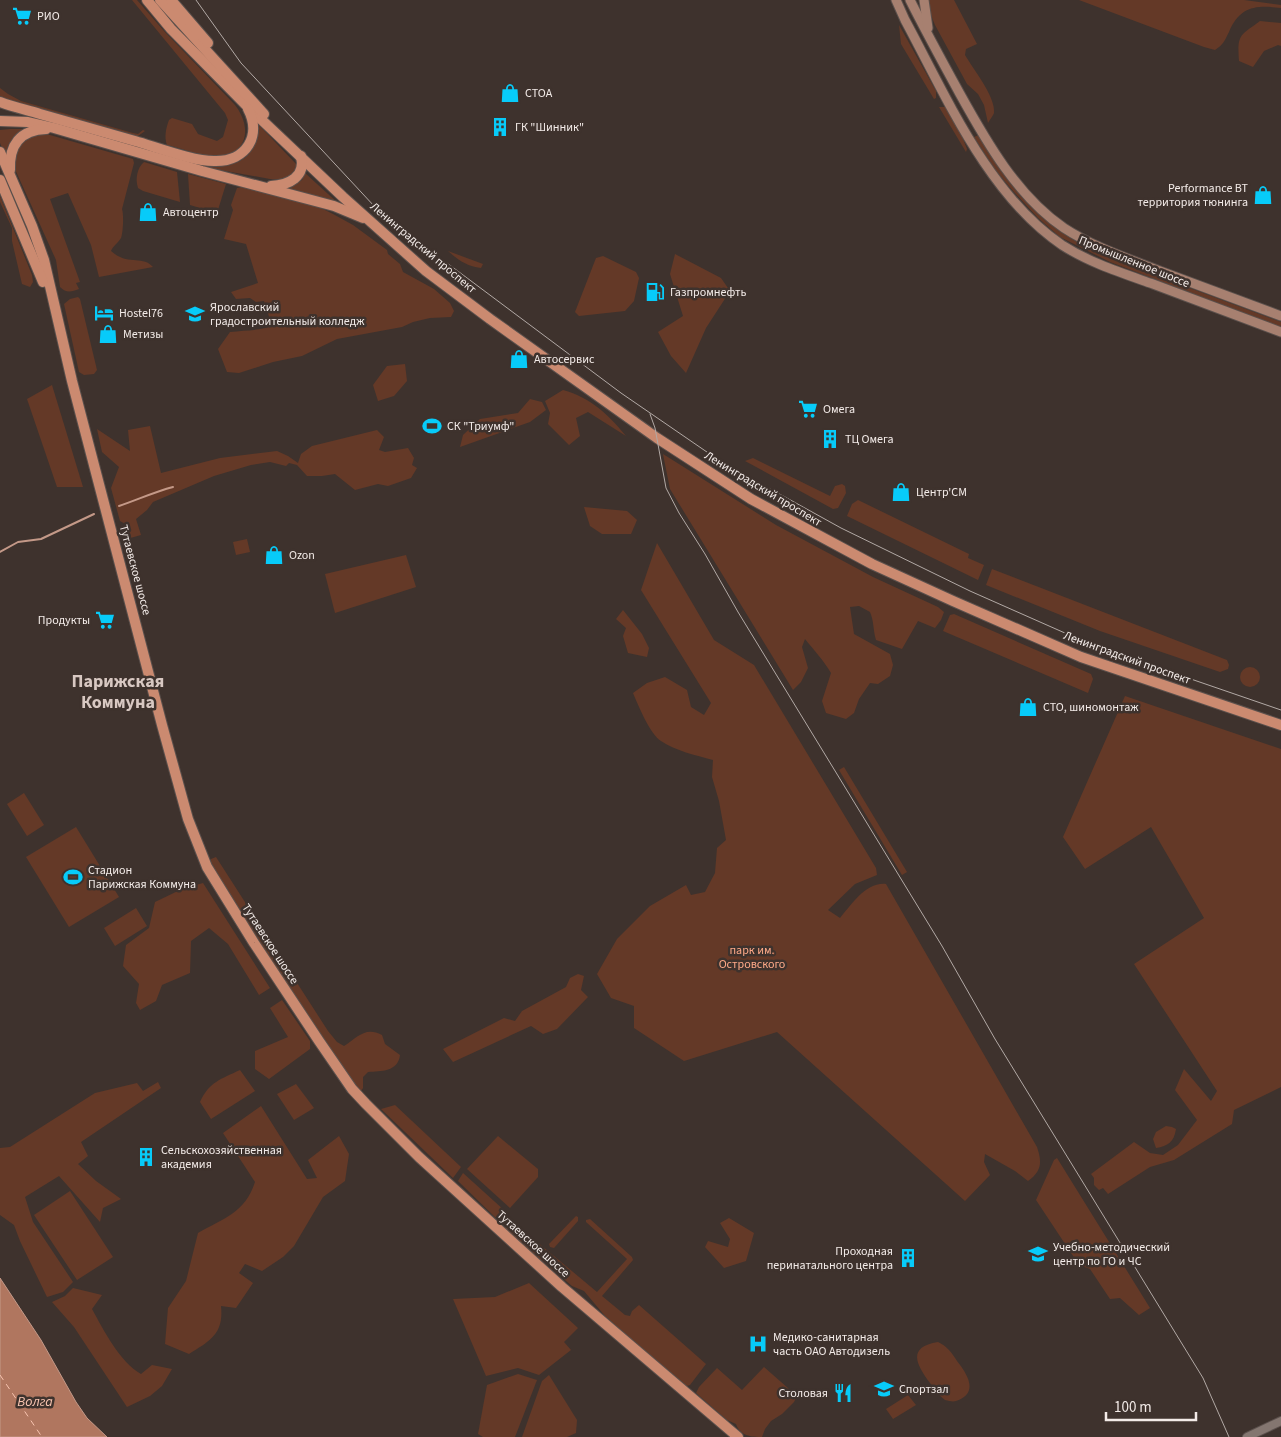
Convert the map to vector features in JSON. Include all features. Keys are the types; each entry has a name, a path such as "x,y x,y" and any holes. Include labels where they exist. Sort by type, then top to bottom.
{"main road":[{"name":"Ленинградский проспект","path":"147,0 171,30 245,104 372,223 426,270 654,436 751,499 872,564 1081,657 1281,725"},
{"name":"Ленинградский проспект","path":"160,0 301,156"},
{"path":"171,0 215,52 241,88"},
{"name":"Промышленное шоссе","path":"894,0 978,154 1002,187 1033,221 1050,236 1076,253 1117,271 1281,332"},
{"name":"Промышленное шоссе","path":"910,0 979,128 997,156 1032,199 1062,226 1077,236 1108,251 1281,316"},
{"path":"924,0 931,41"},
{"path":"0,102 147,150 202,171 334,206 372,223"},
{"path":"0,121 28,122 147,150 204,160 226,160 236,158 250,144 253,123 245,104"},
{"path":"11,176 10,160 12,148 20,137 31,131 54,128"},
{"name":"Тутаевское шоссе","path":"0,152 32,226 166,739 188,819 207,867 254,943 352,1089 419,1157 562,1286 738,1437"},
{"path":"264,187 287,184 295,179 302,168 301,156"},
{"path":"202,171 204,160"},
{"name":"Тутаевское шоссе","path":"0,180 47,284"}],"street":[{"path":"1247,1437 1281,1421"}],"green space":[{"path":"132,0 137,0 235,105 241,115 245,134 243,142 231,153 221,156 209,156 167,145 166,129 169,120 172,118 192,124 198,134 217,141 223,137 228,120 225,113"},
{"path":"928,0 954,0 977,44 966,49 965,55 983,83 994,106 994,113 988,123 984,105 978,94 967,84 935,25"},
{"path":"1079,0 1244,0 1281,5 1281,8 1256,7 1244,12 1233,23 1224,42 1215,50"},
{"path":"1260,21 1281,23 1281,46 1278,45 1264,51 1253,67 1239,61 1239,40 1244,33"},
{"path":"899,25 936,91 936,98 934,99 901,44"},
{"path":"0,88 21,101 133,133 138,134 143,130 145,131 138,136 132,136 0,98"},
{"path":"939,107 947,109 961,134 967,149 966,152"},
{"path":"257,123 297,165 290,176 283,179 270,179 209,168 210,166 221,166 239,162 246,157 254,144 257,134"},
{"path":"23,129 9,145 6,157 0,143 0,130"},
{"path":"43,133 133,159 134,163 122,209 122,236 111,251 117,256 149,263 153,267 99,277 91,245 68,193 50,199 80,282 76,283 79,289 74,291 67,291 60,287 56,260 14,167 15,154 25,138"},
{"path":"979,135 1005,176 1027,202 1070,238 1112,259 1281,322 1281,327 1110,262 1060,237 1038,218 996,171 974,137"},
{"path":"144,162 177,172 180,202 138,188 137,174"},
{"path":"305,173 339,204 287,190 302,180"},
{"path":"188,174 226,184 217,213 190,205"},
{"path":"242,187 319,207 353,225 387,250 388,254 400,264 403,272 434,289 450,303 454,311 451,317 430,318 402,327 337,339 302,356 273,362 239,373 227,372 218,349 230,332 257,330 272,326 264,301 256,302 250,298 236,299 231,292 258,283 246,244 224,239 233,210 231,205 237,188"},
{"path":"0,196 32,275 33,282 30,287 22,284 12,241 12,228 0,202"},
{"path":"448,251 483,264 481,268 467,264"},
{"path":"675,254 721,278 730,291 706,328 686,373 671,356 658,332 683,316 670,274"},
{"path":"603,256 636,272 639,278 634,301 625,311 579,316 575,312 596,258"},
{"path":"78,297 97,370 94,374 84,375 79,372 64,304 70,299"},
{"path":"405,364 407,381 394,396 378,401 373,385 387,366"},
{"path":"52,385 83,487 57,487 27,399"},
{"path":"563,390 590,402 626,436 588,412 576,418 580,436 569,445 548,424 550,413 545,401"},
{"path":"530,399 542,402 546,410 530,422 460,447 463,435 480,419 518,413"},
{"path":"150,426 161,473 220,458 277,451 298,463 301,454 312,446 377,430 384,437 379,450 385,452 408,448 414,458 412,465 417,468 411,478 388,486 378,484 355,490 335,474 307,476 297,465 289,463 286,466 270,462 251,465 214,476 153,502 136,519 141,535 127,539 127,525 120,521 111,488 119,467 102,452 97,429 130,451 128,430"},
{"path":"663,454 776,525 873,577 938,607 944,612 941,620 935,628 918,621 902,649 876,640 870,612 859,606 850,607 854,634 890,654 893,665 890,676 878,684 870,683 859,699 854,713 846,719 826,713 822,701 831,673 805,639 802,647 808,668 801,682 793,690 670,489"},
{"path":"753,458 830,496 835,486 842,484 845,486 846,493 838,508 833,509 745,461"},
{"path":"858,500 969,554 968,558 984,565 978,580 847,516 852,504"},
{"path":"584,507 627,511 637,520 631,534 602,534 590,526"},
{"path":"247,539 250,552 236,555 233,542"},
{"name":"парк им. Островского","path":"657,543 714,640 754,665 876,868 877,875 855,884 828,910 840,918 866,890 872,886 886,884 1037,1147 1040,1166 1036,1174 1028,1181 1015,1171 985,1154 984,1162 990,1175 965,1201 777,1032 684,1061 634,1028 634,1006 611,998 597,974 617,939 650,906 686,885 691,895 705,892 715,873 717,848 726,840 719,801 712,777 713,760 679,750 661,741 649,726 633,693 647,683 665,677 687,690 691,707 704,715 711,703 641,590"},
{"path":"406,555 416,587 335,613 325,574"},
{"path":"992,569 1227,660 1228,669 1220,672 1100,631 986,585"},
{"path":"623,610 642,634 649,648 647,657 628,653 623,636 626,628 616,619"},
{"path":"954,614 1091,674 1093,679 1088,693 943,631 950,615"},
{"path":"1250,667 1257,670 1260,677 1257,684 1250,687 1243,684 1240,677 1243,670"},
{"path":"1125,696 1281,749 1281,1087 1234,1110 1232,1124 1174,1160 1150,1167 1108,1194 1103,1188 1099,1190 1094,1185 1094,1178 1091,1174 1134,1142 1150,1153 1163,1155 1178,1145 1197,1120 1175,1090 1184,1069 1211,1101 1217,1091 1134,964 1204,918 1151,827 1085,869 1063,837"},
{"path":"844,767 907,872 902,875 839,770"},
{"path":"24,793 44,825 27,836 7,804"},
{"name":"Стадион Парижская Коммуна","path":"76,827 119,897 69,927 26,857"},
{"path":"216,857 328,1031 337,1042 344,1046 366,1032 376,1033 382,1035 385,1044 400,1055 399,1061 392,1068 368,1072 363,1077 363,1088 361,1091 355,1086 327,1047 211,864 211,859"},
{"path":"203,883 270,988 259,995 228,944 209,928 191,941 190,973 162,985 156,1001 140,1010 136,1003 139,984 123,966 126,945 149,928 155,902 182,889"},
{"path":"136,908 147,926 115,946 104,928"},
{"path":"578,974 584,976 581,990 588,997 557,1029 543,1034 531,1026 453,1062 443,1049 504,1018 515,1021 522,1011 566,987 570,978"},
{"path":"282,1000 310,1041 310,1049 269,1079 255,1069 255,1051 288,1037 270,1008"},
{"path":"240,1070 255,1091 211,1119 200,1102 204,1095 216,1082"},
{"path":"158,1082 161,1088 81,1142 88,1156 78,1164 96,1181 121,1199 103,1208 100,1222 59,1176 25,1197 33,1222 73,1282 63,1292 47,1297 14,1225 0,1215 0,1148 10,1147 95,1093 137,1083 143,1091"},
{"path":"296,1084 314,1108 294,1120 277,1094"},
{"path":"395,1105 461,1167 453,1178 381,1109"},
{"path":"261,1106 307,1179 317,1178 308,1160 339,1136 349,1154 345,1181 323,1197 294,1246 283,1257 262,1271 245,1264 239,1273 253,1283 236,1308 221,1306 220,1323 214,1336 189,1354 165,1344 168,1308 186,1281 198,1233 232,1214 246,1201 251,1192 255,1182 223,1133"},
{"path":"1166,1126 1176,1129 1174,1137 1167,1145 1156,1148 1153,1139 1156,1132"},
{"path":"498,1136 538,1169 538,1177 510,1208 467,1169"},
{"path":"1057,1158 1150,1308 1139,1315 1120,1298 1110,1299 1090,1269 1079,1265 1036,1200 1054,1160"},
{"path":"463,1173 505,1211 499,1221 458,1181"},
{"path":"70,1191 113,1257 77,1280 34,1215"},
{"path":"576,1216 578,1221 554,1248 550,1247 549,1244"},
{"path":"729,1218 754,1233 746,1261 724,1268 705,1247 708,1241 728,1247 730,1239 720,1223"},
{"path":"590,1219 633,1260 602,1296 625,1315 630,1316 632,1311 639,1305 706,1364 690,1385 684,1385 605,1316 584,1291 572,1286 504,1228 512,1221 597,1292 627,1259 586,1222 586,1220"},
{"path":"529,1283 578,1328 564,1342 571,1350 539,1375 518,1368 486,1376 453,1299 495,1297"},
{"path":"73,1288 102,1295 92,1309 119,1354 133,1369 141,1374 152,1365 172,1369 162,1386 150,1396 127,1407 74,1327 52,1302 65,1296"},
{"path":"938,1342 951,1353 969,1383 968,1393 956,1401 945,1400 935,1390 918,1363 918,1352 928,1344"},
{"path":"764,1367 797,1396 794,1402 782,1414 771,1421 762,1437 750,1436 740,1431 736,1424 727,1420 696,1393 699,1387 717,1368 742,1390"},
{"path":"518,1374 537,1380 515,1437 483,1437 478,1434 487,1385"},
{"path":"549,1375 577,1420 576,1433 567,1437 522,1437 542,1381"},
{"path":"908,1395 916,1405 893,1419 886,1409"}],"water":[{"name":"Волга","path":"0,1278 41,1340 76,1402 87,1418 107,1437 0,1437"}],"waterway":[{"path":"119,506 173,487"},
{"path":"0,552 18,542 41,539 94,514"}],"ferry route":[{"path":"0,1375 42,1437"}],"tram line":[{"path":"196,0 241,63 375,207 621,393 720,461 841,528 970,591 1092,645 1281,710"},
{"path":"650,414 655,428 666,488 679,513 942,946 995,1039 1203,1378 1229,1437"}],"place":[{"name":"РИО","path":"22,16"},
{"name":"СТОА","path":"510,93"},
{"name":"ГК \"Шинник\"","path":"500,127"},
{"name":"Performance BT территория тюнинга","path":"1263,195"},
{"name":"Автоцентр","path":"148,212"},
{"name":"Газпромнефть","path":"655,292"},
{"name":"Hostel76","path":"104,313"},
{"name":"Ярославский градостроительный колледж","path":"195,314"},
{"name":"Метизы","path":"108,334"},
{"name":"Автосервис","path":"519,359"},
{"name":"Омега","path":"808,409"},
{"name":"СК \"Триумф\"","path":"432,426"},
{"name":"ТЦ Омега","path":"830,439"},
{"name":"Центр'СМ","path":"901,492"},
{"name":"Ozon","path":"274,555"},
{"name":"Продукты","path":"105,620"},
{"name":"СТО, шиномонтаж","path":"1028,707"},
{"name":"Стадион Парижская Коммуна","path":"73,877"},
{"name":"Сельскохозяйственная академия","path":"146,1157"},
{"name":"Учебно-методический центр по ГО и ЧС","path":"1038,1254"},
{"name":"Проходная перинатального центра","path":"908,1258"},
{"name":"Медико-санитарная часть ОАО Автодизель","path":"758,1344"},
{"name":"Спортзал","path":"884,1389"},
{"name":"Столовая","path":"843,1393"}],"district":[{"name":"Парижская Коммуна","path":"118,691"}]}
